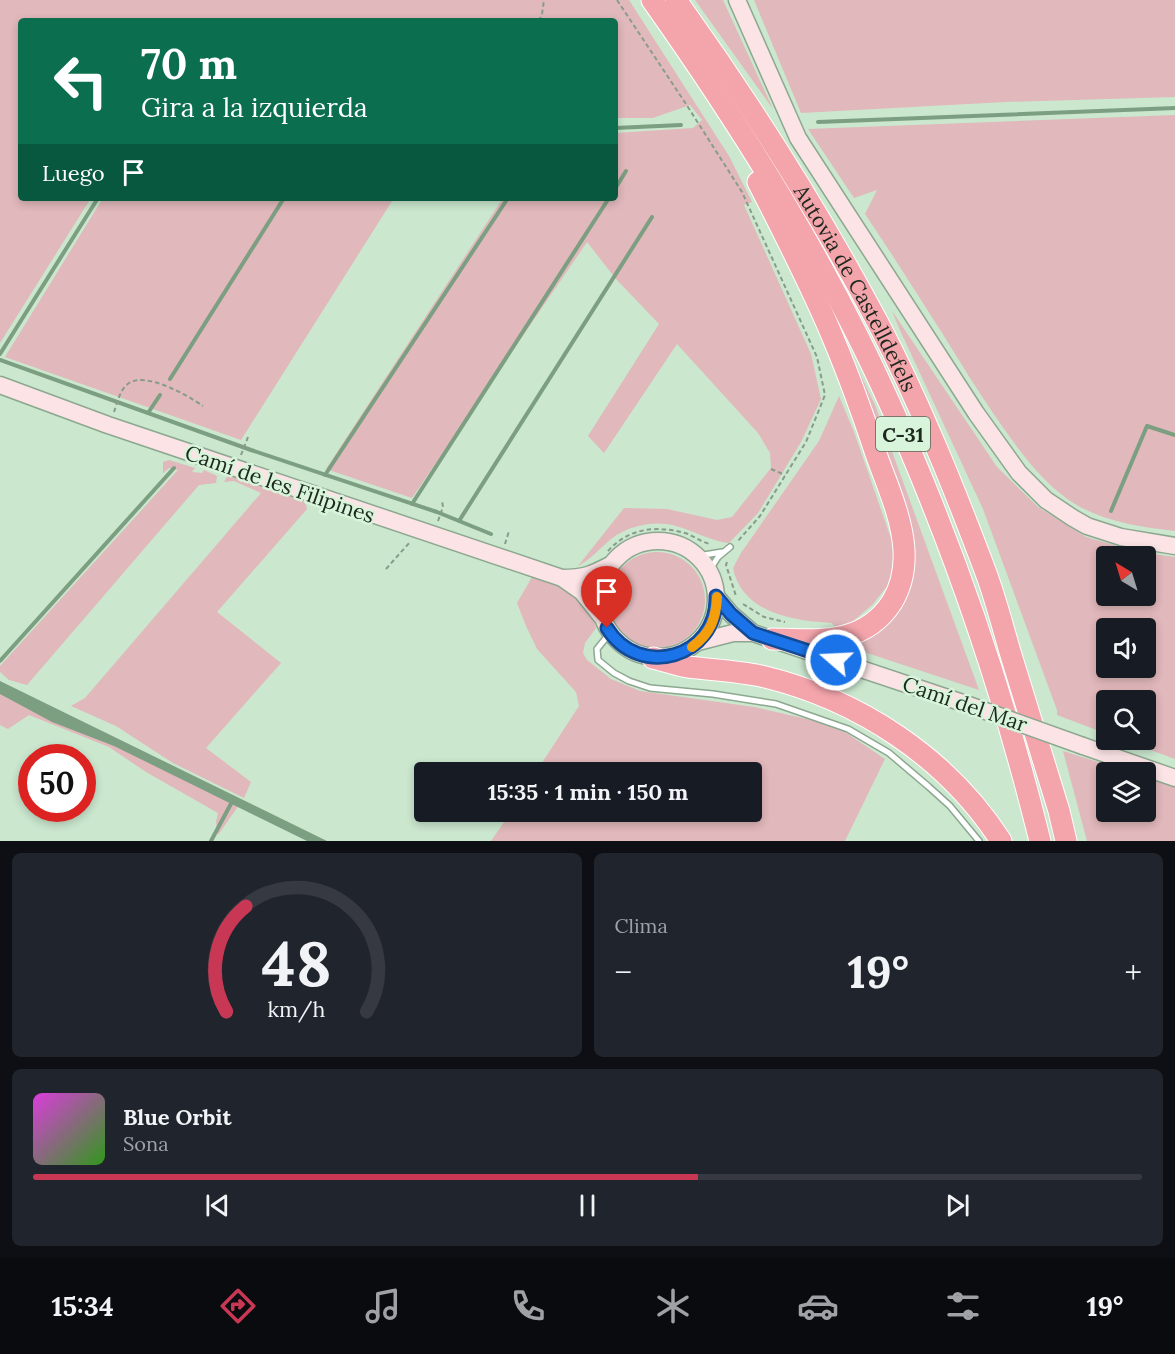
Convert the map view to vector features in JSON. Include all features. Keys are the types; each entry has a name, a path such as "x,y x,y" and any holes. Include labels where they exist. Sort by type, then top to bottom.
{"highway":[{"name":"Autovia de Castelldefels","path":"652,0 749,144 818,260 856,332 895,415 933,504 964,587 998,689 1040,841"},
{"name":"Autovia de Castelldefels","path":"676,0 714,53 808,199 878,324 913,396 987,576 1066,841"},
{"path":"694,60 727,128 744,155 782,230 834,340 898,517 904,549 903,573 897,592 886,610 866,628 844,637 829,639 763,636"},
{"path":"653,658 672,664 759,676 812,691 841,703 912,746 941,770 981,813 1001,841"},
{"path":"1059,812 1073,841"}],"main road":[{"path":"737,0 787,114 809,155 970,404 1019,473 1046,500 1087,526 1121,537 1175,546"},
{"name":"Camí de les Filipines","path":"0,385 108,425 562,578"},
{"path":"649,541 671,542 681,545 698,556 709,571 716,589 717,608 711,626 698,642 677,655 653,658 632,652 618,642 582,592 562,578 588,576 607,560 615,559 630,548 649,541"},
{"path":"602,617 600,588 607,560"},
{"name":"Camí del Mar","path":"716,596 731,614 763,636"},
{"name":"Camí del Mar","path":"698,642 733,633 763,636 963,703 1175,778"}],"lane":[{"path":"709,571 714,562 730,547"},
{"path":"698,556 724,552"},
{"path":"610,633 597,649 598,660 629,681 650,688 713,694 776,704 848,729 889,753 930,786 980,841"}],"path":[{"path":"540,18 544,0"},
{"path":"617,0 742,192 817,357 825,395 806,442 760,516 744,536 730,547"},
{"path":"116,407 119,396 128,384 138,380 152,381 189,396 203,406"},
{"path":"243,449 248,437"},
{"path":"771,469 785,475"},
{"path":"439,519 442,501"},
{"path":"607,560 615,543 645,530 663,528 690,535 705,543 719,546 729,558 726,566 738,601 764,616 793,624"},
{"path":"387,569 407,547 414,529"}],"shaded area":[{"path":"0,0 629,0 729,156 752,202 744,205 811,354 821,399 801,442 758,513 729,543 669,524 649,524 622,532 578,566 624,508 667,509 717,520 732,517 771,468 770,453 758,433 677,344 604,453 588,436 659,324 616,279 587,242 412,498 326,469 501,201 618,201 618,133 693,128 702,120 690,105 653,118 618,118 618,18 18,18 18,201 89,201 0,343"},
{"path":"695,0 723,0 773,109"},
{"path":"754,0 1175,0 1175,97 1005,102 801,113"},
{"path":"1175,115 1175,531 1136,525 1098,515 1062,495 1040,474 987,404 865,214 877,190 854,198 808,129"},
{"path":"101,201 392,201 241,440 5,357"},
{"path":"819,288 875,405 979,690 846,646 909,584"},
{"path":"892,311 997,467 1038,507 1086,537 1117,546 1096,546 1096,606 1156,606 1156,554 1175,557 1175,759 1150,750 1156,750 1156,690 1096,690 1096,730 1057,715 983,509"},
{"path":"839,396 895,550 889,584 872,605 852,622 836,629 832,623 786,617 758,605 738,583 733,568 819,441"},
{"path":"169,460 195,468 192,472 202,473 204,470 217,476 216,483 199,485 27,685 9,680 0,672 0,666 178,470 169,468 163,473 163,462"},
{"path":"228,475 305,501 307,509 217,612 281,663 206,748 251,782 244,798 173,763 116,726 71,706 85,698 261,493 234,481 224,482"},
{"path":"657,552 675,556 691,566 701,582 705,600 701,618 691,634 675,644 657,648 639,644 623,634 613,618 609,600 613,582 623,566 639,556"},
{"path":"532,577 551,582 572,593 585,607 596,628 585,643 583,653 587,660 611,679 640,691 754,707 811,720 845,732 885,759 845,841 491,841 504,822 762,822 762,762 543,762 579,706 576,692 537,649 517,603"},
{"path":"0,681 327,841 307,841 114,746 52,722 0,694"},
{"path":"0,692 42,709 239,805 218,835 216,822 218,813 146,772 109,747 29,715 8,729 0,725"},
{"path":"1063,751 1098,762 1096,762 1096,822 1156,822 1156,781 1175,787 1175,841 1087,841"}],"waterway":[{"path":"818,122 1175,108"},
{"path":"618,128 681,125"},
{"path":"618,184 626,171"},
{"path":"0,354 96,201"},
{"path":"170,379 282,201"},
{"path":"325,475 506,201"},
{"path":"412,504 607,201"},
{"path":"459,521 652,217"},
{"path":"0,360 251,450 437,512 491,534"},
{"path":"148,413 160,395"},
{"path":"1111,511 1147,426 1175,435"},
{"path":"0,661 174,468"},
{"path":"211,841 233,800"}],"slow traffic":[{"path":"692,647 711,626 717,608 717,597"}],"route":[{"path":"607,628 618,642 632,652 653,658 677,655 698,642 711,626 717,608 716,596 731,614 753,633 836,660"}]}
